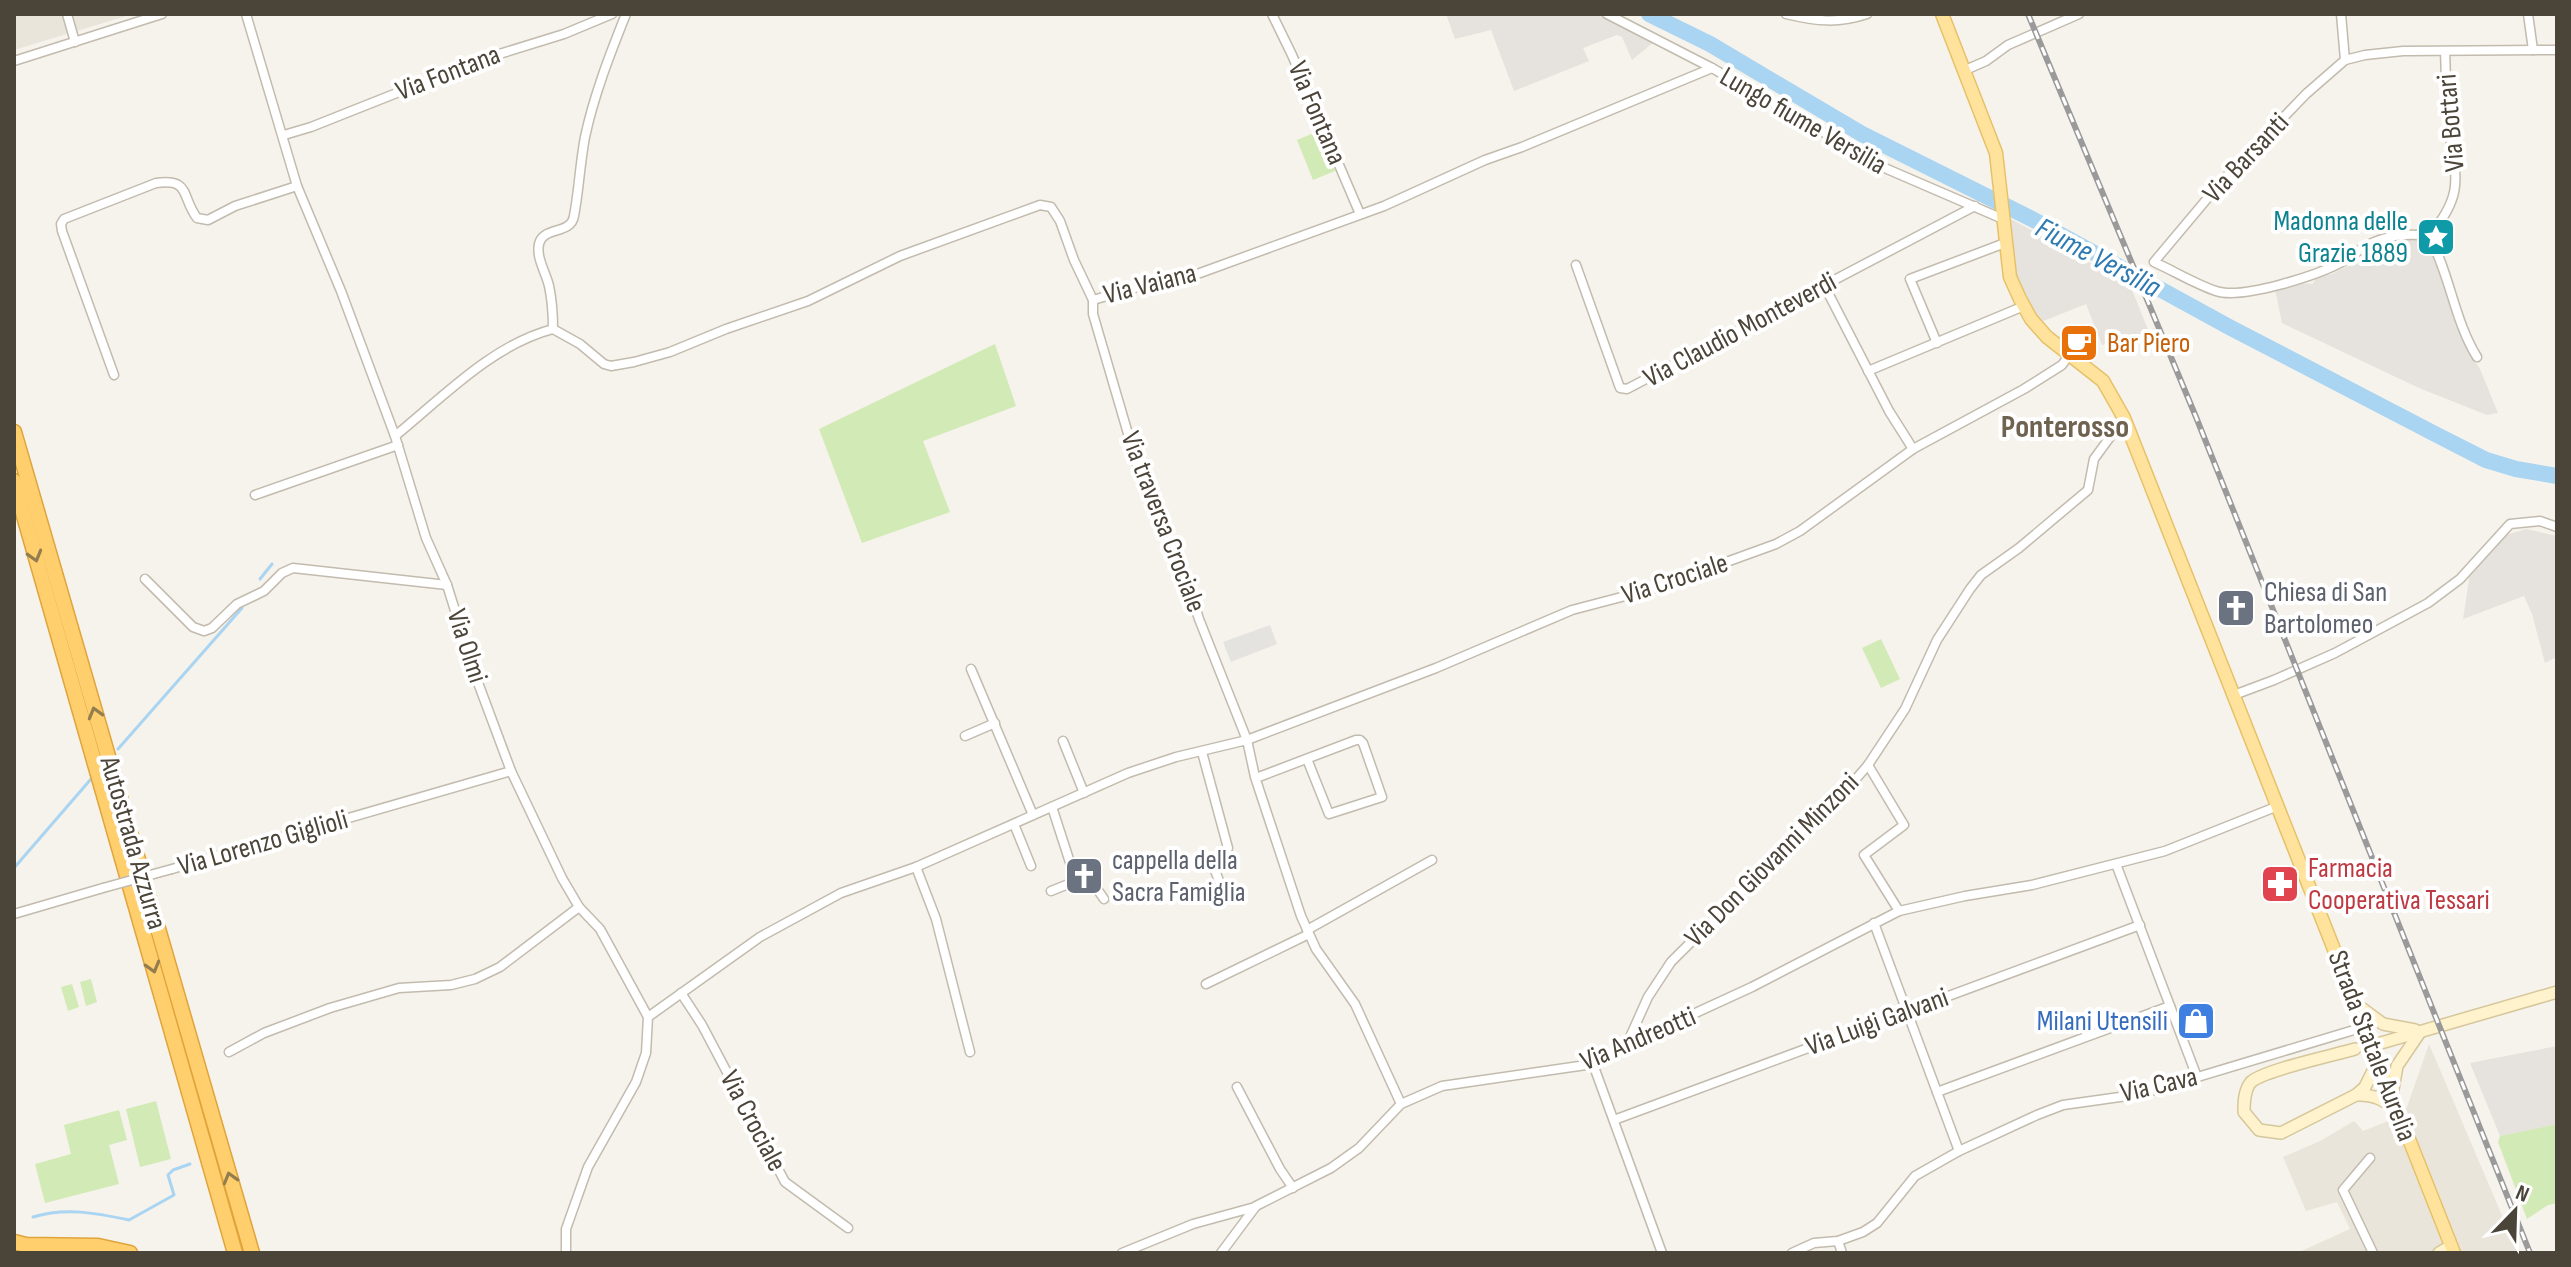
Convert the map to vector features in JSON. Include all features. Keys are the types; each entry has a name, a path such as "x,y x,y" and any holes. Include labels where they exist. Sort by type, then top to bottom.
{"highway":[{"name":"Autostrada Azzurra","path":"14,432 252,1253"},
{"name":"Autostrada Azzurra","path":"14,481 235,1253"},
{"path":"14,1236 27,1239 58,1238 83,1246"},
{"path":"14,1242 26,1245 98,1246 130,1253"},
{"path":"54,1253 83,1246"}],"main road":[{"name":"Strada Statale Aurelia","path":"1942,14 1996,153 2010,277 2031,319 2047,337 2103,381 2124,418 2392,1095 2448,1251"}],"street":[{"path":"67,14 75,42"},
{"path":"14,61 162,14"},
{"name":"Via Olmi","path":"246,14 297,186 341,291 397,440 426,538 447,585 477,680 511,771 562,878 579,907 600,929 648,1017"},
{"name":"Via Fontana","path":"284,135 480,60 564,34 612,14"},
{"path":"255,495 397,440 503,351 536,333 553,329 550,291 538,252 539,244 547,234 569,227 574,220 579,173 592,107 626,14"},
{"name":"Via Fontana","path":"1272,14 1360,214"},
{"name":"Lungo fiume Versilia","path":"1607,14 1712,68 1887,169 2003,216"},
{"path":"1786,14 1825,23 1867,14"},
{"path":"1963,71 1986,61 2008,45 2079,14"},
{"path":"2341,14 2345,60 2403,51 2557,50"},
{"path":"2528,14 2533,50"},
{"name":"Via Bottari","path":"2429,236 2454,195 2458,181 2448,119 2445,51"},
{"name":"Via Barsanti","path":"2345,60 2306,94 2222,181 2154,262 2219,293 2256,290 2305,277 2341,263 2366,246 2389,238 2407,233 2429,236"},
{"name":"Via Vaiana","path":"553,329 580,344 604,364 611,366 634,362 670,352 808,301 900,256 1040,205 1051,207 1060,221 1093,300 1200,273 1396,201 1473,165 1712,68"},
{"path":"114,375 62,231 64,219 156,183 171,181 179,184 186,193 190,210 197,218 208,220 235,206 297,186"},
{"name":"Via Claudio Monteverdi","path":"1576,265 1620,388 1627,389 1975,206"},
{"path":"2429,236 2441,258 2467,340 2477,357"},
{"path":"1937,343 1910,279 2005,243"},
{"path":"1824,285 1889,411 1913,449"},
{"name":"Via traversa Crociale","path":"1093,300 1093,314 1143,485 1182,566 1199,619 1247,740"},
{"path":"1868,371 2024,306"},
{"name":"Via Crociale","path":"648,1017 737,953 797,915 841,893 916,867 1128,773 1176,757 1247,740 1436,668 1572,610 1652,589 1776,544 1800,531 1913,449 2024,389 2062,365 2070,354"},
{"name":"Via Don Giovanni Minzoni","path":"1626,1047 1648,997 1671,962 1804,829 1836,802 1868,765 1905,709 1937,640 1970,589 1981,575 2029,540 2088,490 2094,459 2124,418"},
{"path":"2234,695 2335,653 2428,603 2460,579 2510,524 2540,521 2557,527"},
{"path":"145,579 193,627 204,631 212,628 237,604 264,591 282,573 293,568 447,585"},
{"path":"971,669 1033,815"},
{"path":"965,736 995,723"},
{"path":"1247,740 1256,778 1308,932 1316,949 1355,1004 1401,1104"},
{"path":"1256,778 1307,759 1361,740 1382,797 1327,814 1307,759"},
{"path":"1063,741 1084,793"},
{"path":"1202,752 1228,848 1226,853 1211,860 1221,886"},
{"path":"1868,765 1904,825 1864,855 1899,911"},
{"name":"Via Lorenzo Giglioli","path":"14,914 511,771"},
{"name":"Via Andreotti","path":"1221,1253 1256,1206 1331,1168 1359,1148 1401,1104 1442,1086 1593,1064 1899,911 2032,885 2165,851 2278,806"},
{"path":"1052,807 1076,881 1082,885 1093,883 1104,899"},
{"path":"1014,824 1031,866"},
{"path":"1206,984 1308,932 1432,860"},
{"path":"2116,864 2197,1077"},
{"path":"916,867 936,919 970,1052"},
{"path":"1051,891 1076,881"},
{"path":"229,1052 264,1033 330,1008 399,988 451,985 475,979 500,967 579,907"},
{"path":"1874,923 1959,1151"},
{"name":"Via Luigi Galvani","path":"1614,1120 2140,925"},
{"path":"2374,1045 2557,992"},
{"name":"Via Crociale","path":"681,993 702,1025 785,1182 848,1228"},
{"path":"2356,1003 2383,1024 2420,1031"},
{"path":"1937,1092 2170,1006"},
{"path":"566,1253 566,1229 588,1167 636,1082 646,1053 648,1017"},
{"name":"Via Cava","path":"1792,1253 1814,1243 1838,1241 1863,1232 1877,1223 1915,1176 1959,1151 2063,1105 2141,1094 2364,1027"},
{"path":"2392,1095 2397,1066 2420,1031"},
{"path":"2355,1049 2272,1073 2252,1082 2244,1097 2244,1112 2259,1130 2281,1133 2356,1095 2365,1087 2377,1063"},
{"path":"1593,1064 1662,1253"},
{"path":"1237,1087 1293,1188"},
{"path":"2356,1095 2370,1094 2398,1111"},
{"path":"2370,1158 2343,1190 2373,1253"},
{"path":"1122,1253 1193,1224 1256,1206"},
{"path":"1838,1241 1842,1253"}],"shaded area":[{"path":"14,14 133,14 14,50"},
{"path":"1446,14 1600,14 1654,42 1632,60 1622,37 1617,35 1583,48 1589,61 1514,91 1491,30 1455,39"},
{"path":"2011,219 2130,285 2149,332 2102,345 2086,304 2041,322 2025,300 2017,278"},
{"path":"2418,237 2434,252 2466,348 2480,369 2498,413 2487,415 2419,388 2282,323 2275,289 2298,283 2313,284 2316,277 2332,274 2356,262 2365,251"},
{"path":"2526,529 2557,536 2557,657 2545,663 2524,596 2463,619 2470,573 2503,536"},
{"path":"1270,625 1277,644 1231,662 1223,642"},
{"path":"2429,1044 2518,1253 2297,1253 2350,1229 2337,1202 2306,1211 2283,1157 2320,1141 2354,1121 2363,1131 2393,1119 2407,1107"},
{"path":"2557,1046 2557,1124 2500,1136 2470,1063"}],"green space":[{"path":"1319,131 1335,171 1313,180 1297,140"},
{"path":"995,344 1016,406 923,441 950,512 862,543 819,429"},
{"path":"1881,639 1900,679 1881,688 1862,648"},
{"path":"91,979 97,1002 86,1006 80,982"},
{"path":"72,984 79,1007 68,1011 61,987"},
{"path":"156,1101 171,1159 140,1167 126,1109"},
{"path":"119,1110 127,1140 109,1145 119,1184 45,1203 35,1164 71,1154 64,1125"},
{"path":"2557,1124 2557,1203 2548,1205 2527,1219 2498,1142 2500,1136"}],"waterway":[{"name":"Fiume Versilia","path":"1649,14 1710,44 1862,134 2032,219 2231,328 2486,460 2557,476"},
{"path":"260,579 272,564"},
{"path":"118,749 242,608"},
{"path":"14,868 91,779"},
{"path":"33,1217 69,1212 129,1220 174,1195 168,1175 190,1164"}],"railway":[{"path":"2028,14 2196,417 2530,1253"}],"place":[{"name":"Madonna delle Grazie 1889","path":"2436,237"},
{"name":"Bar Piero","path":"2079,343"},
{"name":"Chiesa di San Bartolomeo","path":"2236,608"},
{"name":"cappella della Sacra Famiglia","path":"1084,876"},
{"name":"Farmacia Cooperativa Tessari","path":"2280,884"},
{"name":"Milani Utensili","path":"2196,1021"}],"district":[{"name":"Ponterosso","path":"2065,427"}]}
